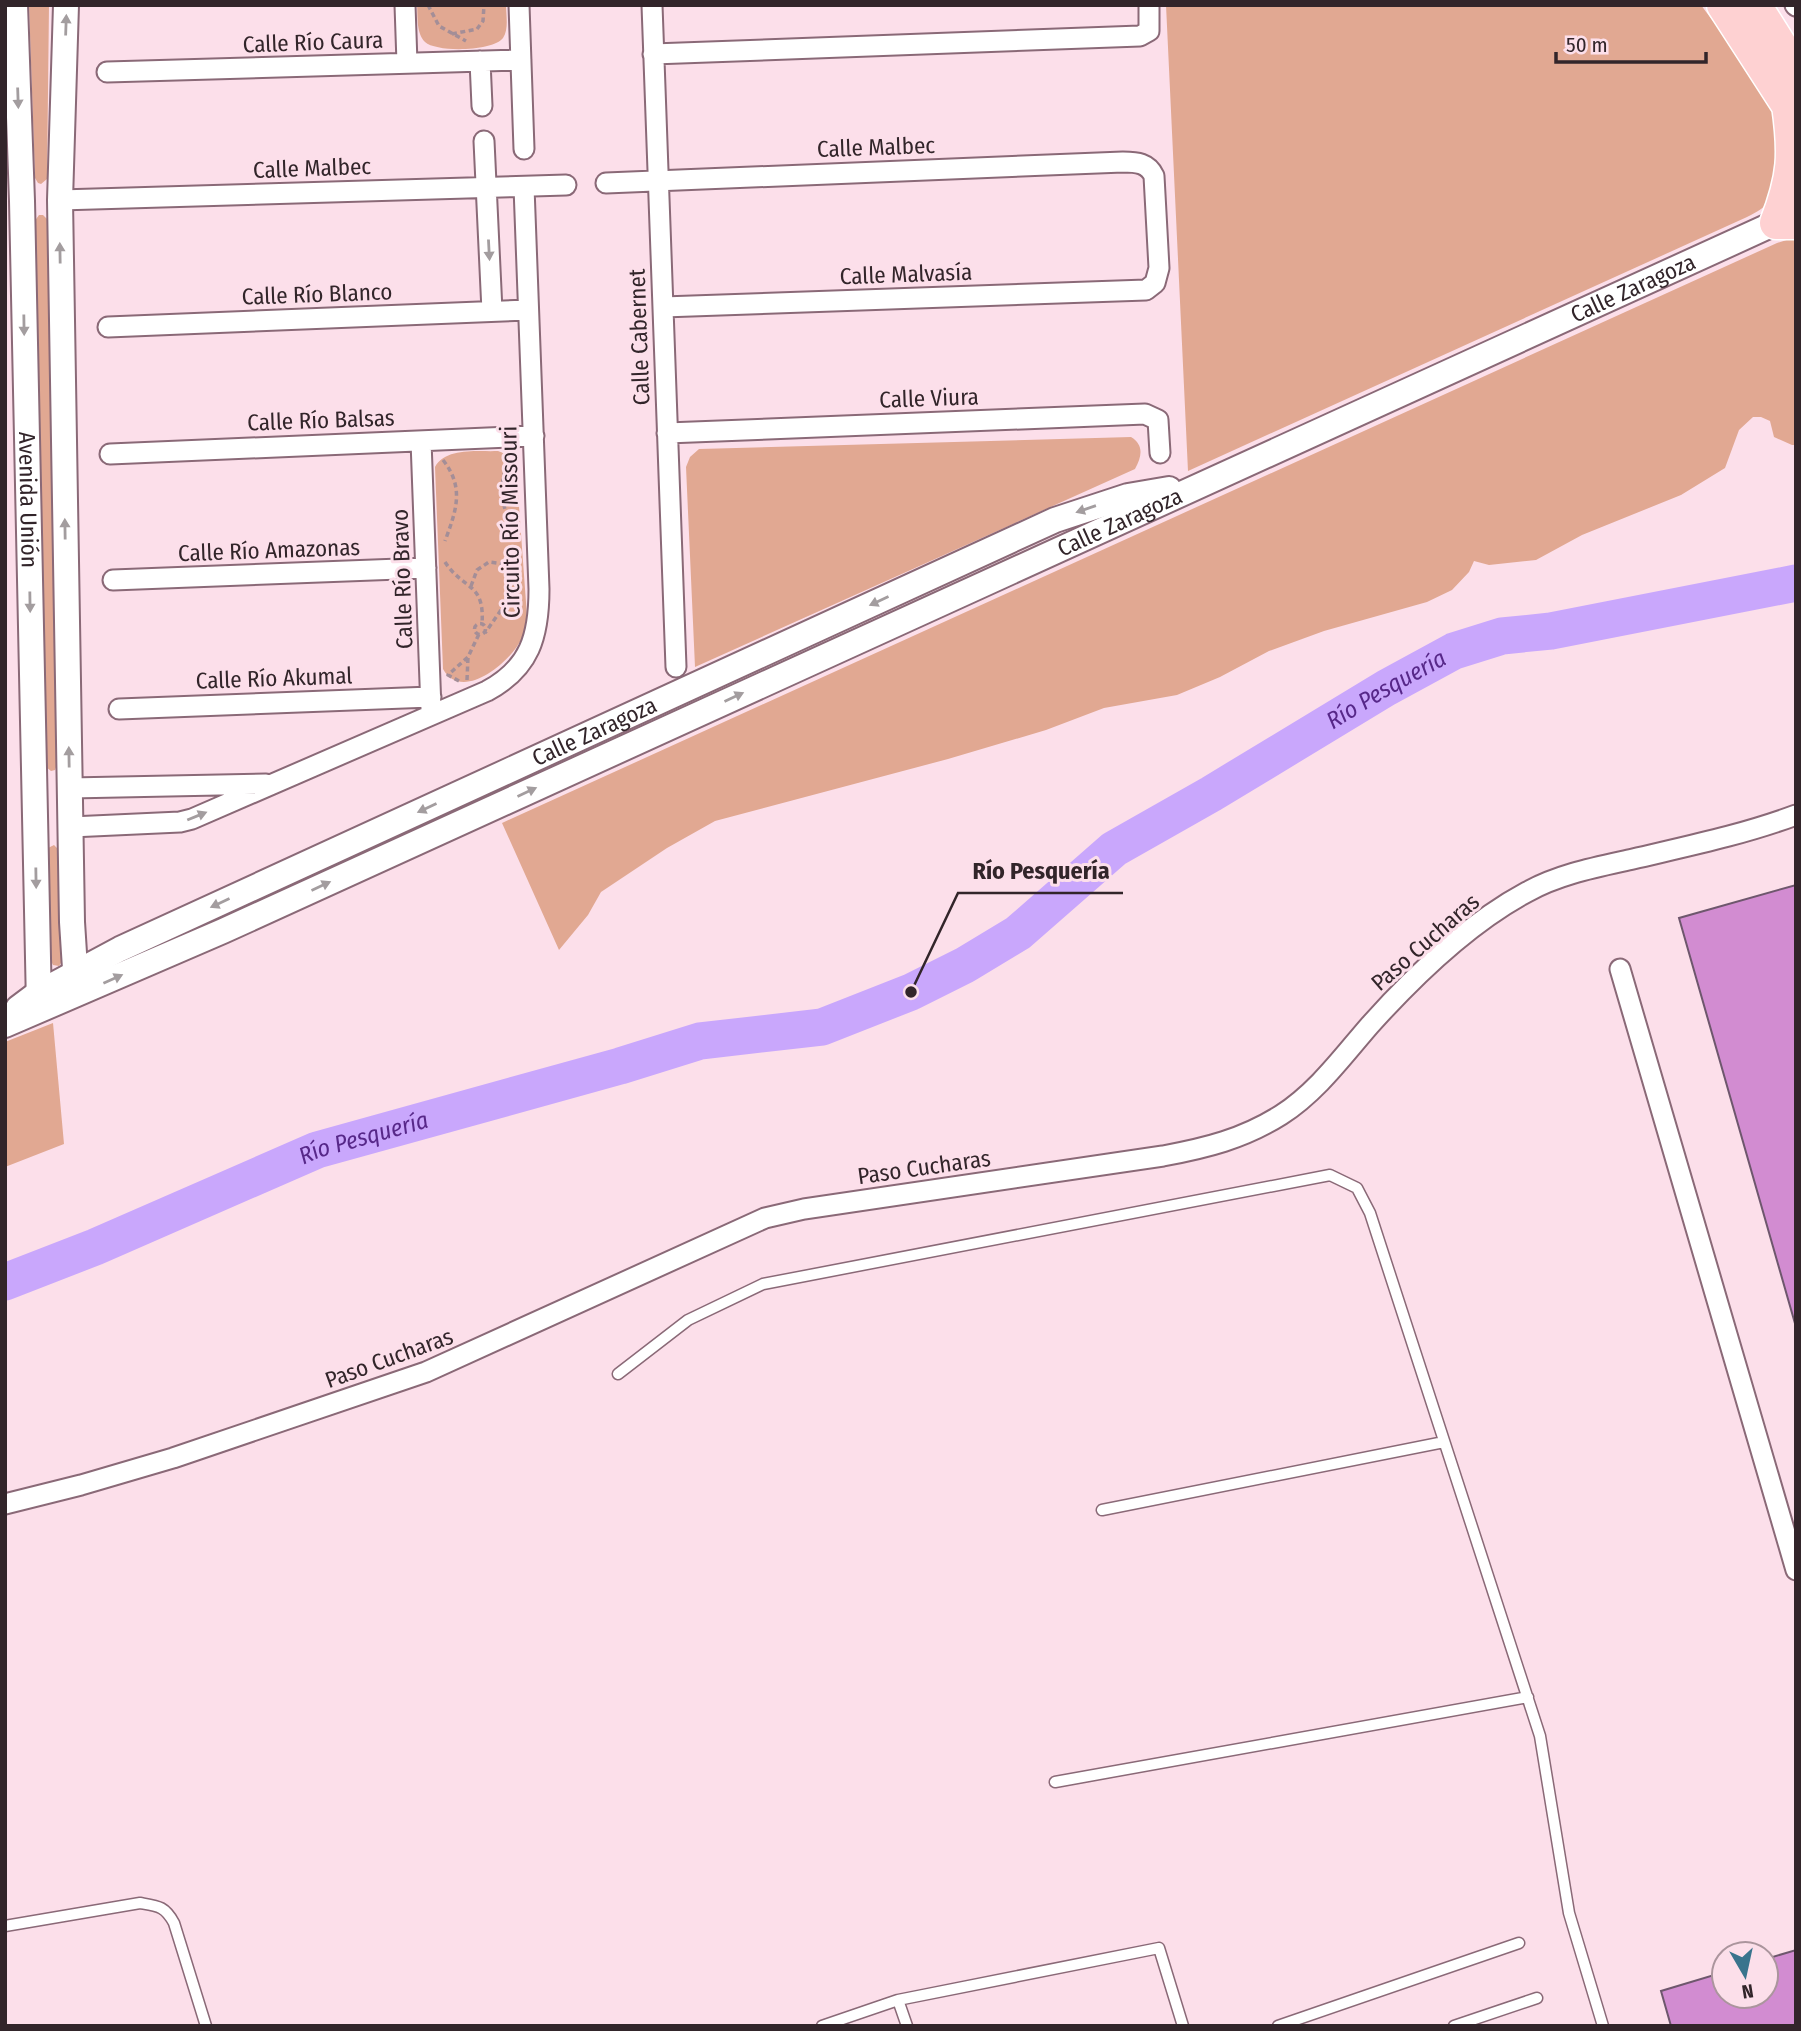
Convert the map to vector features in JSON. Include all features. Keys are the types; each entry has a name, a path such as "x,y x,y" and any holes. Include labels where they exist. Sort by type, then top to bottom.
{"main road":[{"path":"1723,5 1792,111 1793,166 1788,191 1789,220"},
{"path":"1755,5 1796,70"}],"street":[{"name":"Avenida Unión","path":"15,5 22,201 39,1002"},
{"name":"Avenida Unión","path":"66,5 60,200 72,922 76,983"},
{"path":"405,5 407,63"},
{"path":"519,5 524,149"},
{"name":"Calle Cabernet","path":"652,5 676,667"},
{"path":"653,54 1136,37 1147,34 1150,27 1149,5"},
{"path":"478,53 482,106"},
{"name":"Calle Río Caura","path":"107,72 407,63 478,53 521,60"},
{"path":"484,141 492,311"},
{"name":"Calle Malbec","path":"606,183 1134,162 1147,166 1156,183 1158,277 1151,287"},
{"name":"Calle Malbec","path":"60,200 566,186"},
{"name":"Circuito Río Missouri","path":"71,827 186,821 278,783 431,706 502,683 520,664 532,644 538,619 539,589 524,187"},
{"path":"22,201 60,200"},
{"name":"Calle Zaragoza","path":"5,1023 24,1002 39,1002 76,983 223,931 1201,484 1789,220"},
{"name":"Calle Malvasía","path":"663,307 1133,290 1151,287"},
{"name":"Calle Río Blanco","path":"108,327 528,310"},
{"name":"Calle Viura","path":"667,433 1145,414 1158,420 1160,453"},
{"name":"Calle Río Balsas","path":"110,454 534,436"},
{"name":"Calle Río Bravo","path":"422,441 431,706"},
{"name":"Calle Zaragoza","path":"76,983 120,949 1066,516 1128,496 1201,484"},
{"name":"Calle Río Amazonas","path":"113,580 426,568"},
{"path":"666,699 678,723"},
{"name":"Calle Río Akumal","path":"119,709 431,706"},
{"name":"Circuito Río Missouri","path":"70,788 278,783"},
{"path":"34,789 70,788"},
{"name":"Paso Cucharas","path":"5,1504 58,1492 173,1458 426,1372 765,1218 804,1209 1163,1156 1232,1140 1265,1125 1306,1096 1401,991 1481,923 1527,891 1578,872 1737,835 1796,815"},
{"path":"35,828 71,827"},
{"path":"72,922 92,943 105,948 120,949"},
{"path":"1620,969 1796,1570"}],"lane":[{"path":"618,1374 688,1320 763,1284 1330,1175 1357,1188 1370,1213 1540,1736 1569,1913 1603,2026"},
{"path":"1102,1510 1444,1442"},
{"path":"1055,1783 1528,1697"},
{"path":"5,1926 140,1903 156,1906 168,1912 174,1923 206,2026"},
{"path":"1278,2026 1519,1943"},
{"path":"822,2026 898,2000 1159,1948 1183,2026"},
{"path":"1454,2026 1537,1998"},
{"path":"898,2000 907,2026"}],"path":[{"path":"428,5 439,26 478,53"},
{"path":"450,34 477,29 483,21 484,5"},
{"path":"442,458 454,477 457,508 442,549"},
{"path":"523,555 505,511 502,474 512,458 534,458"},
{"path":"507,566 519,548"},
{"path":"443,557 454,574 471,586 481,600 485,633"},
{"path":"471,586 477,570 494,561 507,566 515,575 515,590"},
{"path":"479,634 485,633 521,580"},
{"path":"479,634 476,632 476,626 482,624"},
{"path":"468,657 468,680 453,679 448,675 468,657 479,634"}],"shaded area":[{"path":"29,5 49,5 47,179 41,184 35,178"},
{"path":"417,5 506,5 505,34 498,42 478,48 431,46 420,34"},
{"path":"1166,5 1701,5 1750,72 1779,128 1780,152 1770,197 1765,206 1747,217 1188,471"},
{"path":"39,215 47,219 57,765 55,770 51,771 46,767 34,222"},
{"path":"1796,237 1796,445 1774,437 1770,421 1753,417 1739,430 1725,468 1681,495 1582,535 1536,560 1489,565 1474,561 1469,572 1452,590 1427,602 1324,631 1269,651 1220,677 1177,695 1104,708 1046,730 948,759 715,821 667,848 601,892 588,915 559,950 502,823 1777,243"},
{"path":"1131,437 1140,447 1135,469 695,667 686,467 690,457 699,449"},
{"path":"498,451 513,457 516,465 527,616 522,638 508,658 486,675 462,682 451,678 443,669 435,467 447,456 455,453"},
{"path":"54,845 59,850 63,960 59,966 53,965 51,961 47,852 48,848"},
{"path":"53,1023 64,1144 5,1167 5,1042"}],"building":[{"path":"1796,885 1796,1327 1679,918"},
{"path":"1796,1950 1796,2026 1671,2026 1661,1991 1710,1976 1710,2010 1780,2010 1780,1955"}],"waterway":[{"name":"Río Pesquería","path":"5,1282 95,1247 317,1150 620,1066 700,1041 822,1027 911,992 965,965 1018,933 1114,849 1386,688 1454,651 1502,636 1551,631 1796,583"}],"place":[{"name":"Río Pesquería","path":"911,992"}]}
